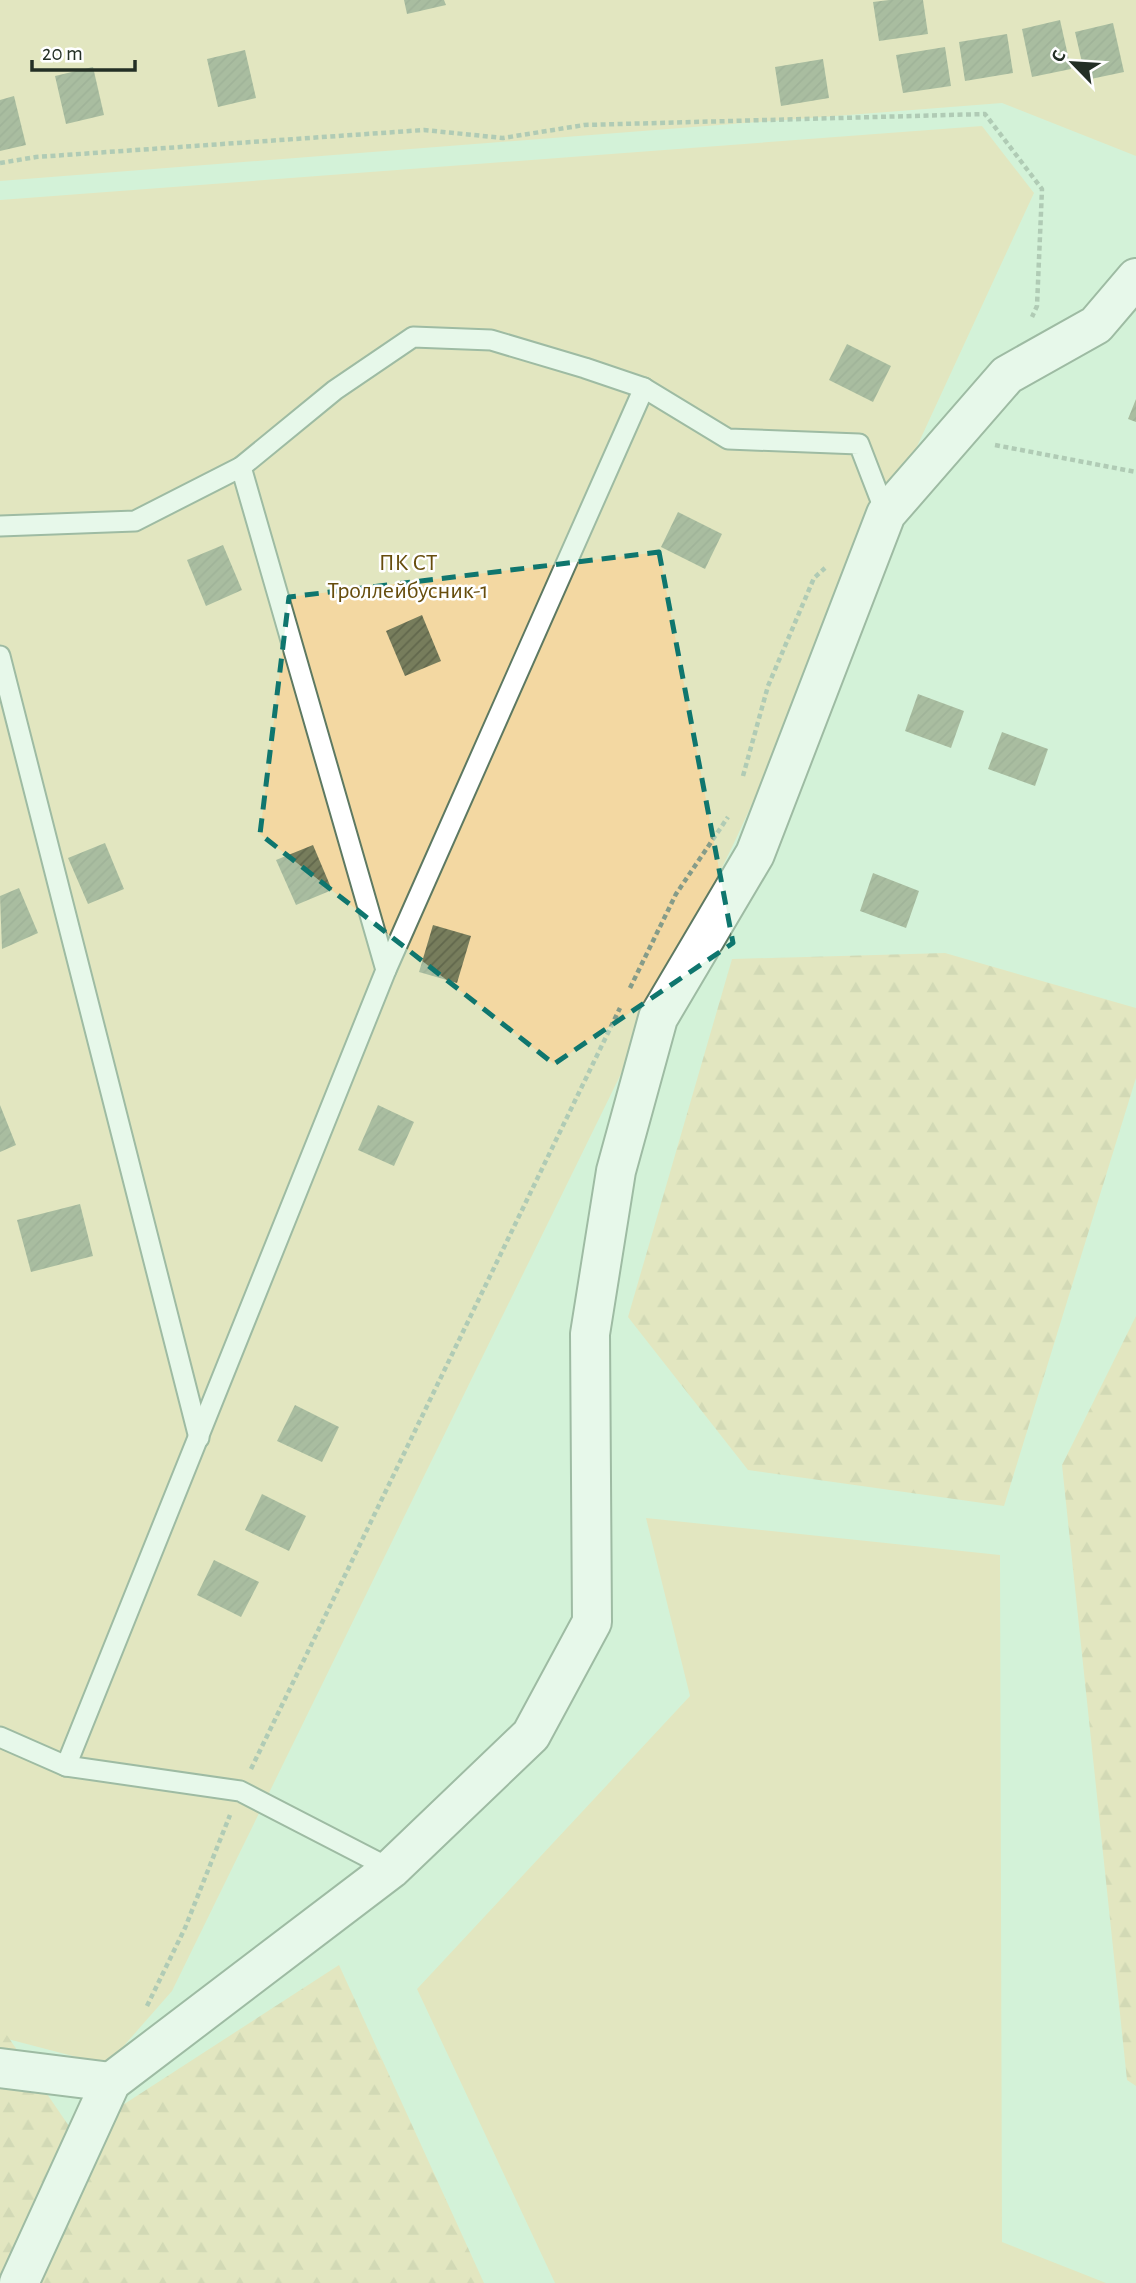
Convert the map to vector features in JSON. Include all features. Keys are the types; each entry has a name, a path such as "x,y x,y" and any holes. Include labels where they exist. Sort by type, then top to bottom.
{"street":[{"path":"19,2283 111,2082 391,1869 531,1735 592,1622 590,1334 616,1171 658,1018 755,854 886,514 1007,375 1096,325 1136,278"},
{"path":"0,2068 111,2082"}],"lane":[{"path":"0,526 135,521 241,467 335,390 413,337 491,340 644,388 728,439 859,444 886,514"},
{"path":"66,1766 386,970 644,388"},
{"path":"241,467 386,970"},
{"path":"0,656 199,1438"},
{"path":"0,1737 66,1766 240,1791 391,1869"}],"path":[{"path":"0,163 36,157 424,130 503,138 584,125 985,114 1042,189 1037,306 1007,375"},
{"path":"953,437 1136,472"},
{"path":"740,785 773,674 814,578 835,560"},
{"path":"627,994 676,894 733,809"},
{"path":"145,2011 184,1928 240,1791 388,1481 621,1006"}],"highlighted area":[{"path":"659,552 733,943 554,1064 260,834 289,597"}],"green space":[{"path":"0,0 1136,0 1136,156 1002,103 0,181"},
{"name":"ПК СТ Троллейбусник-1","path":"982,126 1034,193 734,843 172,1991 107,2065 0,2037 0,200"},
{"path":"945,953 1136,1008 1136,1078 1004,1506 748,1470 628,1317 732,959"},
{"path":"1136,1316 1136,2086 1127,2080 1062,1465"},
{"path":"646,1518 1000,1555 1002,2242 1106,2283 555,2283 417,1989 690,1696"},
{"path":"339,1965 484,2283 41,2283 115,2110"},
{"path":"0,2025 73,2132 5,2283 0,2283"}],"building":[{"path":"404,0 444,0 446,5 407,14"},
{"path":"923,0 928,34 879,41 873,2"},
{"path":"1060,20 1071,69 1032,77 1022,29"},
{"path":"1113,23 1124,72 1086,80 1075,32"},
{"path":"1007,34 1013,73 965,81 959,42"},
{"path":"945,47 951,86 903,93 896,55"},
{"path":"245,50 256,98 218,107 207,59"},
{"path":"823,59 829,98 781,106 775,67"},
{"path":"93,67 104,115 66,124 55,76"},
{"path":"14,96 26,145 0,151 0,100"},
{"path":"847,344 891,366 873,402 829,380"},
{"path":"1136,399 1136,422 1128,419"},
{"path":"678,512 722,534 705,569 661,547"},
{"path":"223,545 242,590 206,606 187,560"},
{"path":"422,615 441,661 405,676 386,631"},
{"path":"918,694 964,711 951,748 905,731"},
{"path":"1002,732 1048,749 1035,786 988,769"},
{"path":"105,843 124,889 88,904 68,858"},
{"path":"313,845 332,890 296,905 276,860"},
{"path":"873,873 919,891 906,928 860,911"},
{"path":"19,888 38,933 2,949 0,896"},
{"path":"433,925 471,936 457,983 419,972"},
{"path":"0,1105 16,1145 0,1152"},
{"path":"378,1105 414,1122 394,1166 358,1150"},
{"path":"80,1204 93,1256 31,1272 17,1220"},
{"path":"295,1405 339,1427 322,1462 277,1441"},
{"path":"262,1494 306,1516 289,1551 245,1530"},
{"path":"214,1560 259,1582 241,1617 197,1595"}]}
